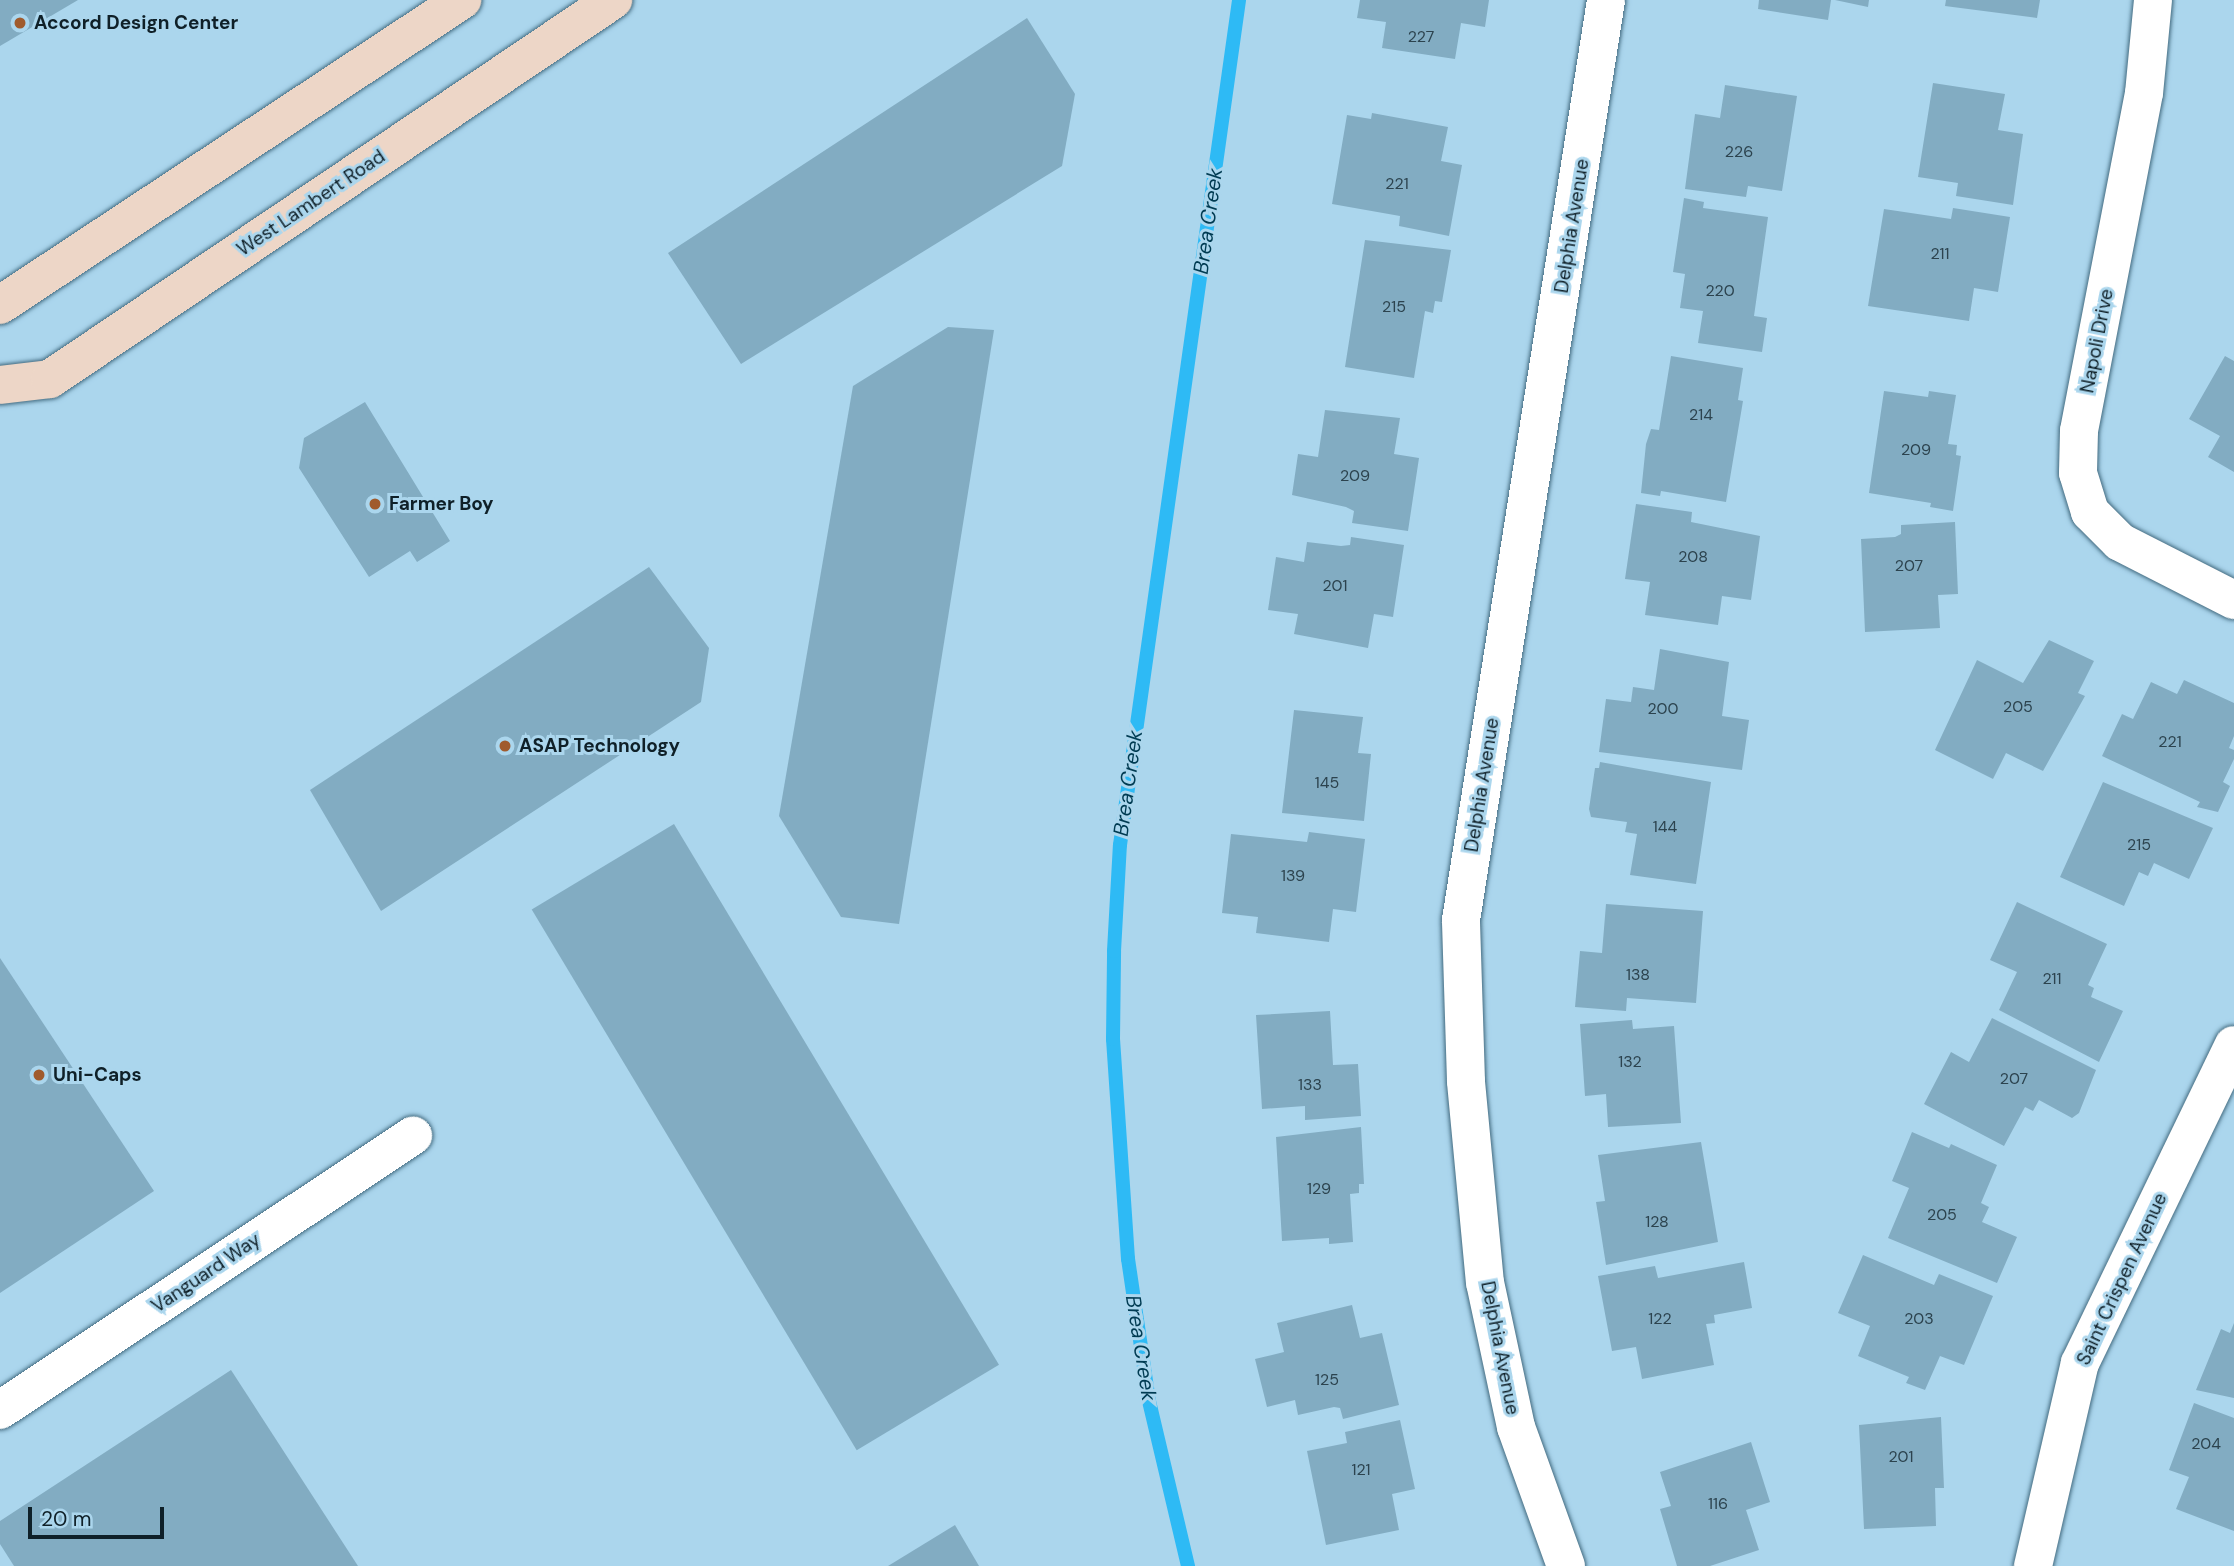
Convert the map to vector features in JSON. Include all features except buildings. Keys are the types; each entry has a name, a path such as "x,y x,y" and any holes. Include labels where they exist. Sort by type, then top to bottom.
{"main road":[{"path":"0,305 462,0"},
{"name":"West Lambert Road","path":"0,385 50,379 614,0"}],"street":[{"name":"Delphia Avenue","path":"1566,1566 1516,1427 1485,1283 1466,1081 1461,920 1606,0"},
{"name":"Napoli Drive","path":"2152,0 2144,93 2079,431 2078,474 2090,512 2120,542 2234,600"},
{"name":"Saint Crispen Avenue","path":"2034,1566 2080,1363 2234,1045"},
{"name":"Vanguard Way","path":"0,1410 412,1136"}],"waterway":[{"name":"Brea Creek","path":"1188,1566 1149,1401 1128,1259 1113,1039 1114,951 1120,845 1239,0"}],"place":[{"name":"Accord Design Center","path":"20,23"},
{"name":"Farmer Boy","path":"375,504"},
{"name":"ASAP Technology","path":"505,746"},
{"name":"Uni-Caps","path":"39,1075"}]}
